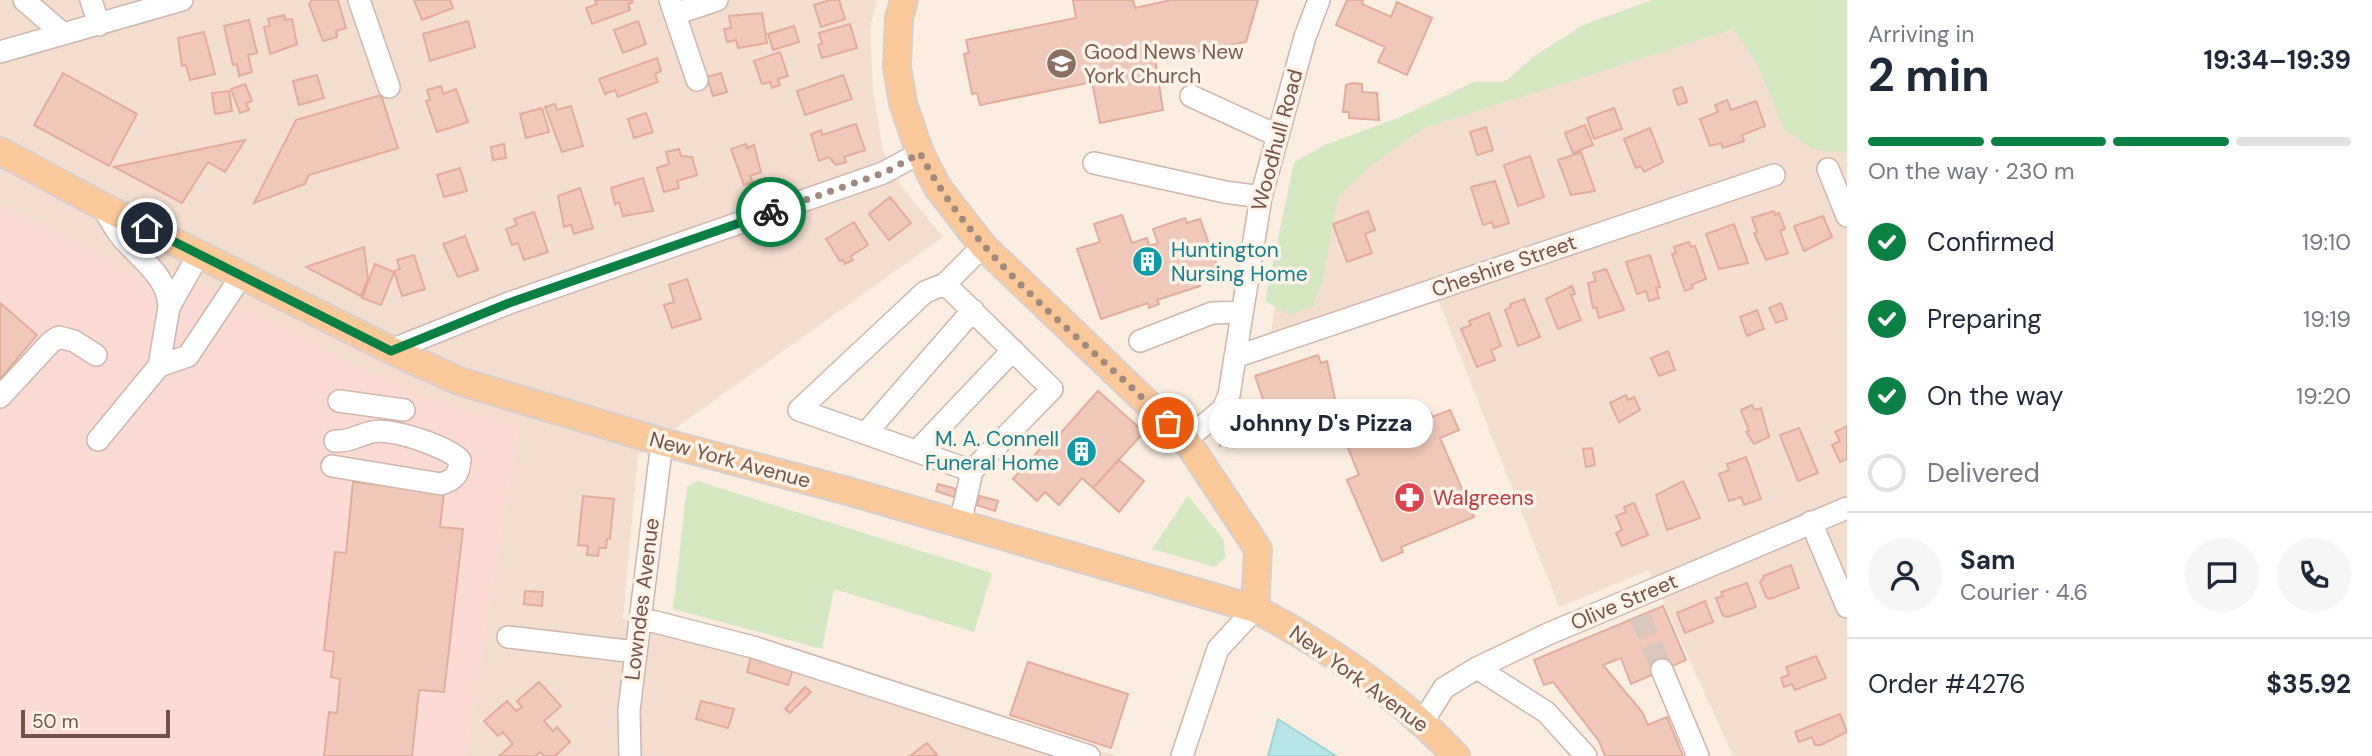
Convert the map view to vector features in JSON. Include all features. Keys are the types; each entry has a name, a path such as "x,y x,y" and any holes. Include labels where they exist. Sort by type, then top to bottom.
{"main road":[{"path":"904,0 899,18 897,66 903,103 920,153 938,188 983,246 1186,440 1258,549 1255,609"},
{"name":"New York Avenue","path":"0,151 102,206 391,351 459,381 508,398 1255,609 1300,632 1422,723 1456,756"}],"street":[{"path":"24,0 63,34"},
{"path":"91,0 99,24"},
{"path":"0,52 182,0"},
{"path":"359,0 389,87"},
{"path":"697,80 672,7 717,0"},
{"name":"Woodhull Road","path":"1186,440 1223,409 1229,396 1261,197 1276,135 1320,0"},
{"path":"1191,96 1276,135"},
{"path":"391,351 509,303 886,172 920,153"},
{"path":"1094,163 1225,192 1261,197"},
{"path":"1828,170 1847,216"},
{"name":"Cheshire Street","path":"1235,357 1773,175"},
{"path":"98,440 159,366 169,307 169,298 157,276 121,236 102,206"},
{"path":"972,471 799,410 925,292 946,284 983,246"},
{"path":"169,307 199,254"},
{"path":"159,366 188,356 242,275"},
{"path":"946,284 1052,389 972,471 960,524"},
{"path":"866,433 973,310"},
{"path":"1140,341 1212,313 1241,318"},
{"path":"0,397 59,337 75,341 96,355"},
{"path":"917,451 1013,350"},
{"path":"339,401 404,410"},
{"path":"332,466 440,484 452,481 459,471 460,460 451,450 389,430 372,432 348,442 335,441"},
{"name":"Lowndes Avenue","path":"630,756 629,710 662,442"},
{"name":"Olive Street","path":"1422,723 1444,688 1477,668 1636,607 1811,522 1847,508"},
{"path":"1811,522 1847,607"},
{"path":"1182,756 1218,649 1255,609"},
{"path":"640,618 753,647 1089,756"},
{"path":"508,637 636,652"},
{"path":"1477,668 1546,712 1586,756"},
{"path":"1662,670 1698,756"}],"path":[{"path":"1219,445 1237,447"}],"shaded area":[{"path":"0,0 877,0 870,29 873,90 883,151 901,186 943,237 638,455 623,619 1117,756 0,756"},
{"path":"1803,0 1847,0 1847,756 1733,756 1649,570 1559,607 1431,282 1271,333 1295,171"},
{"path":"0,205 156,286 206,287 364,369 440,403 519,427 466,756 0,756"}],"green space":[{"path":"1652,0 1847,0 1847,153 1813,149 1785,130 1758,66 1733,29 1424,128 1370,166 1338,197 1322,282 1313,306 1290,315 1265,301 1294,162 1327,144 1398,118 1474,82 1504,82 1536,55 1583,25"},
{"path":"697,481 992,573 974,632 834,589 822,649 673,609 687,487"},
{"path":"1188,496 1223,539 1226,557 1215,567 1152,549"}],"water":[{"path":"1278,719 1336,756 1268,756"}],"building":[{"path":"312,0 338,0 346,28 336,31 337,37 323,41 309,4"},
{"path":"414,0 450,0 453,8 422,20"},
{"path":"595,0 633,2 628,4 630,10 592,24 586,8 597,4"},
{"path":"839,0 845,19 821,27 814,5"},
{"name":"Good News New York Church","path":"1073,0 1133,0 1135,8 1171,0 1258,0 1246,42 1155,60 1163,110 1100,123 1092,82 980,105 977,93 972,94 964,54 969,53 966,40 1076,18"},
{"path":"1347,0 1363,0 1362,4 1391,17 1397,2 1432,18 1407,75 1378,62 1385,47 1336,25"},
{"path":"762,13 767,43 738,48 736,40 727,42 724,29 731,28 729,16"},
{"path":"284,15 285,20 292,19 297,44 270,54 264,27 270,26 268,19"},
{"path":"249,20 257,53 248,55 252,72 239,76 237,64 233,65 224,26"},
{"path":"468,21 475,47 430,61 423,34"},
{"path":"638,21 646,44 623,53 614,30"},
{"path":"850,24 857,48 822,58 818,45 822,44 819,33"},
{"path":"794,26 799,42 773,50 768,34"},
{"path":"204,32 215,74 190,80 186,65 182,66 178,38"},
{"path":"780,52 788,76 778,79 780,85 772,88 770,82 762,84 754,61"},
{"path":"657,58 661,71 655,74 658,82 618,97 615,90 605,94 599,79"},
{"path":"63,73 137,114 109,166 34,125"},
{"path":"721,73 727,92 713,96 707,77"},
{"path":"317,75 324,98 299,105 293,81"},
{"path":"843,75 852,99 805,115 797,91"},
{"path":"245,84 252,101 246,103 249,110 240,113 231,89"},
{"path":"1362,84 1362,92 1377,93 1379,120 1349,118 1349,112 1343,112 1346,85"},
{"path":"441,86 443,94 456,89 468,122 437,132 426,101 430,100 427,90"},
{"path":"1682,87 1687,102 1678,105 1673,90"},
{"path":"229,91 232,111 215,114 212,93"},
{"path":"381,95 398,148 309,175 305,184 254,203 296,120"},
{"path":"1727,100 1731,110 1756,101 1765,126 1742,135 1744,141 1723,148 1721,143 1710,146 1700,119 1718,112 1715,105"},
{"path":"555,104 557,110 571,106 583,146 562,152 545,107"},
{"path":"542,108 549,132 526,138 520,114"},
{"path":"1614,108 1622,129 1594,139 1587,118"},
{"path":"646,113 653,132 634,138 628,119"},
{"path":"856,124 865,150 844,157 846,162 836,165 829,157 819,161 811,134 821,130 822,135"},
{"path":"1585,125 1593,145 1573,153 1565,133"},
{"path":"1486,127 1493,150 1477,155 1470,132"},
{"path":"1650,128 1663,162 1644,172 1641,166 1636,168 1624,139"},
{"path":"245,140 225,172 208,162 182,203 114,167"},
{"path":"504,144 506,158 493,160 491,147"},
{"path":"746,144 747,148 754,145 761,172 750,176 753,182 744,185 731,149"},
{"path":"679,149 681,156 692,157 697,175 677,181 679,188 664,192 657,168 669,164 666,152"},
{"path":"1581,152 1595,191 1571,195 1558,160"},
{"path":"1530,156 1544,197 1518,206 1504,165"},
{"path":"460,168 467,191 444,197 437,175"},
{"path":"643,178 653,211 623,216 619,202 615,204 611,188"},
{"path":"1495,181 1509,223 1494,228 1492,222 1483,225 1471,187"},
{"path":"580,188 593,228 574,234 571,225 564,227 558,196"},
{"path":"890,197 911,223 889,240 869,214"},
{"path":"1368,211 1375,230 1365,234 1372,253 1347,262 1333,224"},
{"path":"1774,211 1775,215 1779,213 1785,229 1780,231 1788,253 1766,260 1754,233 1757,232 1752,218"},
{"path":"534,212 548,252 524,260 518,243 512,245 506,229 517,225 514,219"},
{"name":"Huntington Nursing Home","path":"1122,215 1132,243 1147,238 1149,246 1158,243 1153,229 1185,218 1187,223 1200,219 1220,274 1199,281 1200,286 1157,300 1159,304 1149,308 1148,303 1101,319 1077,249 1100,242 1094,224"},
{"path":"1823,216 1832,237 1804,251 1794,226"},
{"path":"854,222 868,245 851,256 853,260 845,264 843,260 840,261 826,239"},
{"path":"1734,224 1748,263 1719,269 1706,234"},
{"path":"465,236 478,270 458,277 443,244"},
{"path":"1689,242 1691,247 1695,246 1706,279 1691,285 1693,288 1685,291 1672,254 1676,253 1674,247"},
{"path":"364,247 368,279 361,296 306,267"},
{"path":"414,255 425,289 402,296 394,271 400,269 397,260"},
{"path":"1650,255 1660,287 1656,288 1659,298 1649,301 1646,291 1637,294 1626,262"},
{"path":"375,264 394,272 381,305 362,298"},
{"path":"1606,269 1624,310 1599,318 1596,307 1593,308 1588,283 1596,281 1593,273"},
{"path":"687,279 701,319 672,328 664,305 674,302 669,285"},
{"path":"1572,286 1575,294 1571,295 1581,320 1558,329 1546,299"},
{"path":"1524,299 1540,337 1518,346 1505,310 1511,307 1510,304"},
{"path":"0,303 37,335 0,379"},
{"path":"1781,303 1787,319 1776,323 1769,308"},
{"path":"1757,310 1764,329 1747,336 1740,317"},
{"path":"1489,313 1501,346 1491,350 1495,360 1477,367 1461,329 1471,325 1469,321"},
{"path":"1668,351 1675,370 1659,376 1651,358"},
{"path":"1318,355 1321,363 1327,361 1335,399 1275,419 1269,400 1264,402 1255,376"},
{"name":"M. A. Connell Funeral Home","path":"1098,391 1144,432 1093,488 1082,478 1059,505 1045,492 1037,501 1013,479 1047,441 1052,443"},
{"path":"1626,395 1628,400 1634,397 1640,410 1619,422 1610,403"},
{"path":"1752,405 1755,410 1761,408 1769,437 1754,444 1746,432 1749,431 1741,410"},
{"name":"Walgreens","path":"1450,410 1459,430 1440,438 1474,517 1401,547 1403,552 1382,561 1347,480 1359,475 1346,443 1422,411 1431,413 1432,417"},
{"path":"1847,426 1847,459 1840,462 1832,445 1840,441 1835,432"},
{"path":"1799,428 1818,473 1798,481 1780,435"},
{"path":"1592,448 1595,465 1586,467 1583,449"},
{"path":"1746,457 1761,499 1744,505 1741,497 1729,501 1719,474 1729,470 1727,464"},
{"path":"1119,460 1144,481 1119,512 1093,488"},
{"path":"1683,481 1700,518 1667,530 1656,495"},
{"path":"353,482 444,492 440,527 463,529 444,692 419,690 412,756 324,756 329,712 337,713 340,679 331,677 334,652 324,650 335,552 346,553"},
{"path":"938,484 956,489 954,497 936,491"},
{"path":"583,496 614,499 610,539 607,539 606,548 599,548 598,556 587,555 588,546 578,545"},
{"path":"980,496 998,501 995,511 977,505"},
{"path":"1634,503 1648,535 1622,546 1616,533 1622,530 1616,516 1626,512 1624,507"},
{"path":"1791,565 1799,588 1770,599 1766,597 1760,582 1763,576"},
{"path":"1747,583 1756,607 1728,617 1723,616 1716,598 1723,596 1721,592"},
{"path":"525,591 543,592 542,606 524,604"},
{"path":"1705,601 1713,622 1685,633 1677,613"},
{"path":"1663,606 1686,660 1631,684 1621,658 1603,665 1642,712 1648,725 1667,717 1683,756 1605,756 1599,741 1553,682 1544,685 1534,660"},
{"path":"751,656 793,669 788,685 747,672"},
{"path":"1816,656 1826,678 1795,690 1792,684 1784,687 1781,678 1789,675 1786,667"},
{"path":"1028,662 1128,694 1111,748 1010,715"},
{"path":"539,682 561,706 544,721 553,731 557,727 570,742 555,756 544,756 540,752 535,756 499,756 513,744 503,732 498,736 484,721 507,701 516,711 522,707 517,701"},
{"path":"805,687 811,692 790,713 785,709"},
{"path":"701,701 734,709 728,728 696,719"},
{"path":"1840,714 1847,732 1821,745 1815,745 1812,737 1799,742 1795,732"},
{"path":"927,743 938,756 910,756"}],"tunnel":[{"path":"1640,616 1662,670"}],"way so far":[{"path":"771,212 886,172 920,153 938,188 983,246 1168,423"}],"place":[{"name":"Good News New York Church","path":"1061,64"},
{"name":"Huntington Nursing Home","path":"1148,262"},
{"name":"Johnny D's Pizza","path":"1168,423"},
{"name":"M. A. Connell Funeral Home","path":"1082,451"},
{"name":"Walgreens","path":"1410,498"}],"route":[{"path":"147,228 391,351 509,303 771,212"}]}
